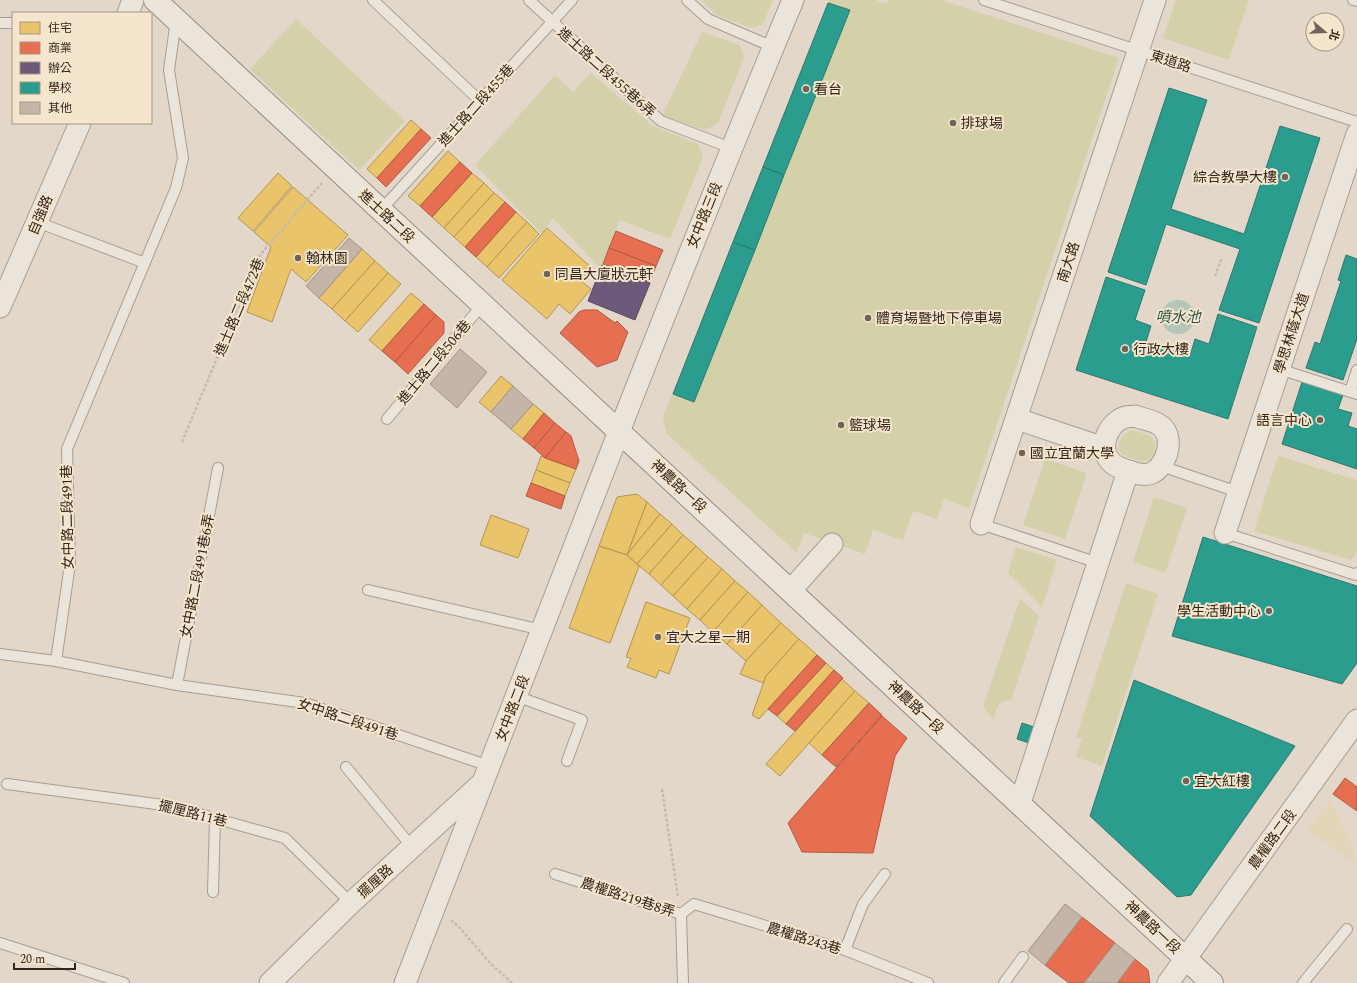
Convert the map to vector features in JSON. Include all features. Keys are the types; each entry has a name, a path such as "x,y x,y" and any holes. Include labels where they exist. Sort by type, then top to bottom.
{"street":[{"path":"128,12 133,0"},
{"name":"進士路二段","path":"155,0 618,432"},
{"name":"女中路三段","path":"618,432 731,148 793,0"},
{"name":"南大路","path":"982,524 1155,0"},
{"name":"自強路","path":"0,307 80,124"},
{"name":"學思林蔭大道","path":"1225,533 1357,134"},
{"path":"1135,416 1159,424 1165,432 1168,442 1167,456 1161,466 1152,473 1140,475 1119,468 1110,461 1104,448 1106,435 1114,424 1124,417 1135,416"},
{"path":"1017,419 1104,448"},
{"name":"神農路一段","path":"618,432 791,590 1212,983"},
{"name":"女中路二段","path":"405,983 618,432"},
{"path":"1020,803 1128,471"},
{"path":"791,590 832,544"},
{"name":"農權路二段","path":"1168,983 1357,721"},
{"name":"擺厘路","path":"270,983 486,774"}],"lane":[{"path":"373,0 480,101"},
{"name":"進士路二段455巷6弄","path":"529,0 661,121 731,148"},
{"name":"進士路二段455巷","path":"381,210 572,0"},
{"path":"687,0 708,19 773,47"},
{"name":"東道路","path":"984,0 1357,122"},
{"name":"女中路二段491巷","path":"176,20 169,70 183,158 176,188 67,449 70,564 56,662 177,685 305,703 486,774"},
{"path":"0,23 12,22"},
{"path":"37,222 144,263"},
{"name":"進士路二段506巷","path":"387,419 482,305"},
{"path":"1279,369 1353,393 1357,370"},
{"path":"1161,466 1238,492"},
{"name":"女中路二段491巷6弄","path":"177,685 218,468"},
{"path":"982,524 1098,563"},
{"path":"1225,533 1356,575 1357,573"},
{"path":"368,590 542,630"},
{"path":"0,654 56,662"},
{"path":"516,696 582,720 567,761"},
{"path":"346,767 412,847"},
{"name":"擺厘路11巷","path":"7,784 171,806 285,838 351,903"},
{"path":"214,892 215,818"},
{"name":"農權路219巷8弄","path":"555,874 681,914 683,983"},
{"path":"845,950 863,904 885,874"},
{"name":"農權路243巷","path":"681,914 694,904 845,950 928,983"},
{"path":"1303,983 1347,929"},
{"path":"0,943 122,983"},
{"path":"1004,983 1023,957"}],"path":[{"name":"進士路二段472巷","path":"182,442 260,256 335,168"},
{"path":"1215,276 1222,257"},
{"path":"662,789 681,914"},
{"path":"435,907 459,927 490,963 512,983"}],"shaded area":[{"path":"701,0 773,0 763,24 751,28 717,15"},
{"name":"體育場暨地下停車場","path":"829,0 875,0 887,4 888,0 941,0 1119,58 969,508 944,499 937,519 913,511 903,540 873,530 865,554 804,533 797,553 667,434 663,417"},
{"path":"1176,0 1249,0 1229,60 1163,38"},
{"path":"296,19 405,121 359,170 250,69"},
{"path":"702,32 740,45 744,57 718,123 705,130 662,116"},
{"path":"591,73 653,126 698,144 703,157 670,239 620,220 601,269 553,218 542,234 475,165 555,75 573,92"},
{"path":"1132,430 1150,436 1155,442 1156,447 1154,453 1147,460 1142,461 1126,456 1119,451 1118,447 1120,440 1125,434"},
{"path":"1278,456 1357,480 1357,552 1351,560 1254,531"},
{"path":"1045,459 1087,473 1065,539 1023,525"},
{"path":"1154,497 1187,508 1165,573 1133,562"},
{"path":"1016,547 1057,560 1042,607 1008,573"},
{"path":"1126,583 1158,594 1102,766 1076,757 1082,739 1076,737"},
{"path":"1020,599 1039,616 1011,700 999,703 993,719 983,707"},
{"path":"1331,799 1357,859 1357,866 1308,830"}],"water":[{"name":"噴水池","path":"1175,300 1181,300 1190,305 1194,311 1194,323 1190,329 1181,334 1175,334 1166,329 1161,320 1161,314 1166,305"}],"building: 住宅":[{"path":"411,120 421,129 377,178 367,169"},
{"path":"448,151 460,162 420,206 408,196"},
{"path":"278,173 292,186 253,231 238,218"},
{"path":"472,173 484,183 444,228 432,217"},
{"path":"484,183 494,193 454,237 444,228"},
{"name":"翰林園","path":"293,187 348,235 306,282 291,269 272,322 247,312 271,247 254,232"},
{"path":"494,193 505,202 465,247 454,237"},
{"path":"516,212 527,222 487,267 476,257"},
{"path":"527,222 539,234 499,278 487,267"},
{"name":"同昌大廈狀元軒","path":"547,228 592,268 581,281 591,289 570,314 559,304 547,319 502,280"},
{"path":"362,249 375,261 332,309 319,298"},
{"path":"375,261 388,273 345,321 332,309"},
{"path":"388,273 401,284 358,332 345,321"},
{"path":"411,293 424,304 382,351 369,340"},
{"path":"501,376 513,386 491,412 479,402"},
{"path":"533,404 544,413 523,439 511,429"},
{"path":"541,456 576,469 570,483 536,470"},
{"path":"536,470 570,483 565,496 531,483"},
{"path":"637,494 647,502 627,555 599,546 617,497"},
{"path":"647,502 660,514 627,555"},
{"path":"660,514 672,524 637,564 627,555"},
{"path":"491,515 529,529 518,558 480,545"},
{"path":"672,524 683,535 649,574 637,564"},
{"path":"683,535 696,546 661,585 649,574"},
{"path":"599,546 627,555 639,566 610,643 569,628"},
{"path":"696,546 708,557 673,596 661,585"},
{"path":"708,557 722,569 687,609 673,596"},
{"path":"722,569 735,581 700,620 687,609"},
{"path":"735,581 748,592 713,632 700,620"},
{"path":"748,592 762,605 727,644 713,632"},
{"name":"宜大之星一期","path":"646,602 690,618 669,674 659,670 656,678 627,667 631,658 626,657"},
{"path":"762,605 781,623 746,661 727,644"},
{"path":"781,623 799,639 766,676 763,683 740,674 746,661"},
{"path":"799,639 817,655 759,719 752,715 766,676"},
{"path":"826,663 834,670 786,724 777,716"},
{"path":"842,679 855,691 780,776 766,764"},
{"path":"855,691 869,703 822,755 809,743"}],"building: 商業":[{"path":"421,129 431,138 386,187 377,178"},
{"path":"460,162 472,173 432,217 420,206"},
{"path":"505,202 516,212 476,257 465,247"},
{"path":"616,231 663,250 656,266 609,248"},
{"path":"609,248 656,266 650,282 603,264"},
{"path":"424,304 436,315 395,362 382,351"},
{"path":"584,310 597,310 615,323 617,321 628,332 617,360 597,367 560,333 579,312"},
{"path":"436,315 444,322 444,333 408,374 395,362"},
{"path":"544,413 555,423 534,448 523,439"},
{"path":"555,423 566,432 545,458 534,448"},
{"path":"566,432 571,436 579,461 576,469 545,458"},
{"path":"531,483 565,496 561,509 526,496"},
{"path":"817,655 826,663 777,716 768,709"},
{"path":"834,670 843,678 795,731 786,724"},
{"path":"869,703 882,715 836,767 822,755"},
{"path":"882,716 907,738 895,756 873,853 802,852 788,823"},
{"path":"1345,778 1357,787 1357,811 1333,794"},
{"path":"1082,917 1115,943 1084,983 1069,983 1045,965"},
{"path":"1135,959 1148,970 1150,983 1117,983"}],"building: 辦公":[{"path":"602,265 650,283 635,320 588,301"}],"building: 學校":[{"name":"看台","path":"828,3 850,10 784,175 763,167"},
{"name":"綜合教學大樓","path":"1169,88 1207,100 1171,209 1244,234 1280,126 1320,138 1259,323 1219,310 1240,249 1166,224 1146,285 1108,272"},
{"path":"763,167 784,175 755,250 733,242"},
{"path":"733,242 755,250 694,402 673,394"},
{"path":"1346,255 1357,259 1357,339 1343,380 1306,368 1315,342 1320,344 1341,281 1338,280"},
{"name":"行政大樓","path":"1106,277 1145,290 1135,320 1151,326 1146,342 1190,356 1195,339 1209,344 1218,314 1257,327 1228,419 1076,370"},
{"name":"語言中心","path":"1302,382 1343,395 1338,409 1352,413 1348,426 1357,429 1357,469 1282,444"},
{"name":"學生活動中心","path":"1203,537 1357,586 1357,663 1342,684 1172,636"},
{"name":"宜大紅樓","path":"1134,680 1295,746 1191,895 1177,897 1090,816"},
{"path":"1022,723 1040,729 1035,745 1017,739"}],"building: 其他":[{"path":"349,238 362,249 319,298 306,286"},
{"path":"460,349 487,372 457,408 430,384"},
{"path":"513,386 533,404 511,429 491,412"},
{"path":"1065,904 1082,917 1045,965 1028,951"},
{"path":"1115,943 1135,959 1117,983 1084,983"}],"place":[{"name":"看台","path":"806,89"},
{"name":"排球場","path":"953,123"},
{"name":"綜合教學大樓","path":"1285,177"},
{"name":"翰林園","path":"298,258"},
{"name":"同昌大廈狀元軒","path":"547,274"},
{"name":"體育場暨地下停車場","path":"868,318"},
{"name":"行政大樓","path":"1125,349"},
{"name":"語言中心","path":"1320,420"},
{"name":"籃球場","path":"841,425"},
{"name":"國立宜蘭大學","path":"1022,453"},
{"name":"學生活動中心","path":"1269,611"},
{"name":"宜大之星一期","path":"658,637"},
{"name":"宜大紅樓","path":"1186,781"}]}
